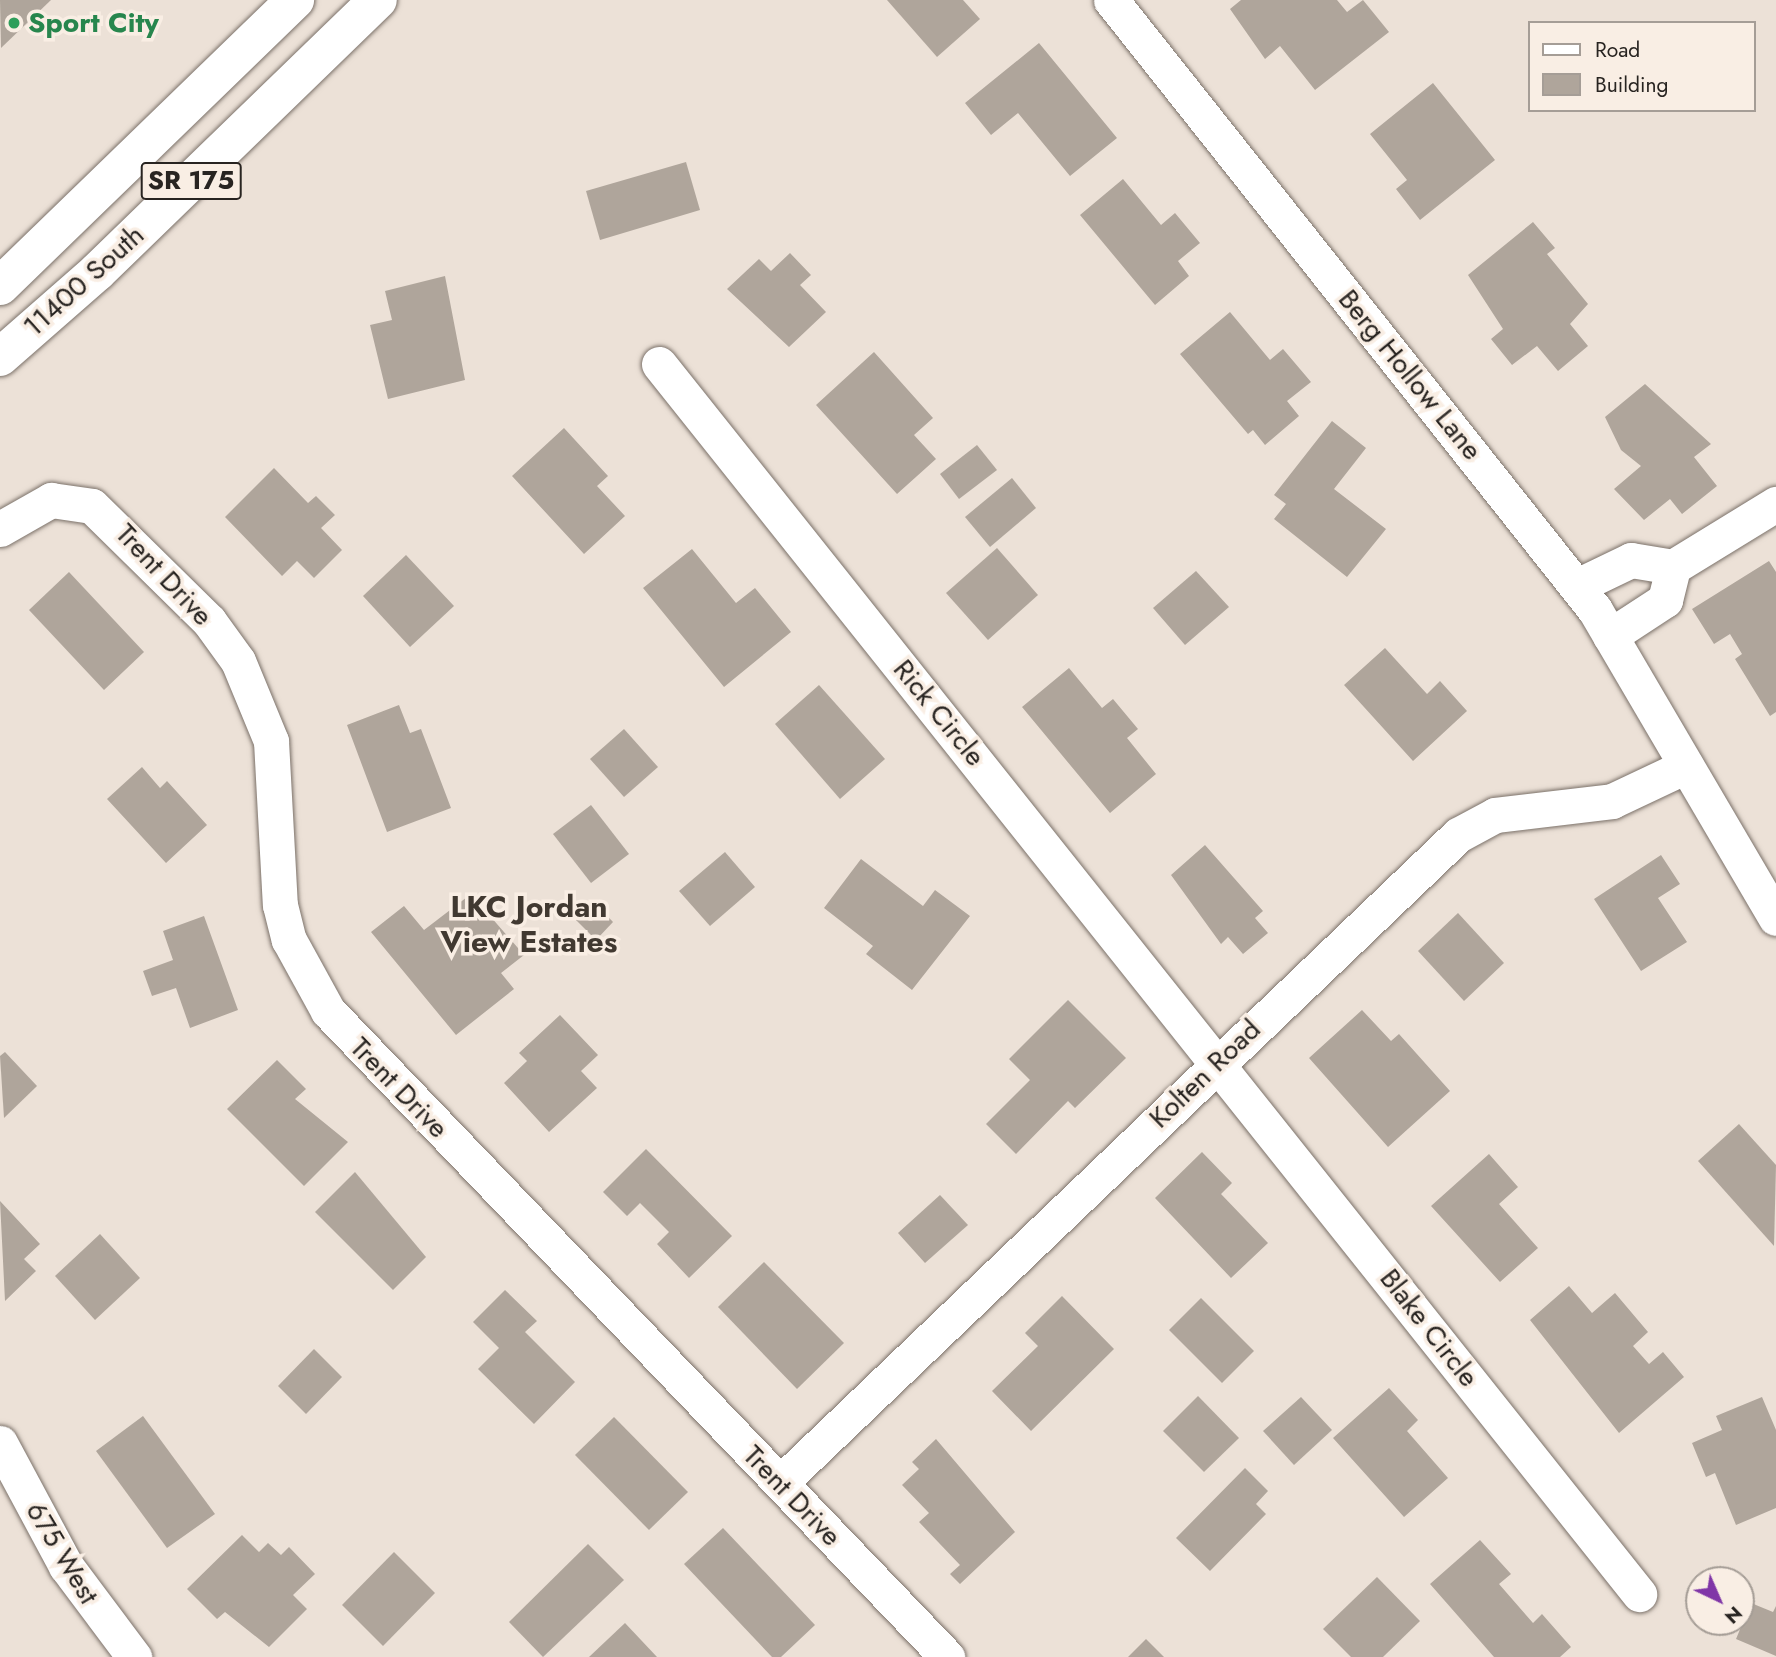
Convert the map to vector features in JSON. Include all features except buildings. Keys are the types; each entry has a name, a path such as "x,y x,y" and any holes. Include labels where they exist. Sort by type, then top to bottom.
{"main road":[{"name":"11400 South","path":"0,286 295,0"},
{"name":"11400 South","path":"0,356 97,272 377,0"}],"street":[{"name":"Berg Hollow Lane","path":"1111,0 1577,586 1610,636 1776,918"},
{"name":"Rick Circle","path":"659,364 1219,1061"},
{"name":"Trent Drive","path":"0,529 51,500 92,506 209,621 238,660 271,741 280,905 289,940 328,1011 947,1657"},
{"path":"1577,586 1631,559 1674,567 1776,504"},
{"path":"1610,636 1665,600 1674,567"},
{"name":"Kolten Road","path":"780,1483 1458,835 1495,815 1612,801 1686,766"},
{"name":"Blake Circle","path":"1219,1061 1639,1594"},
{"name":"675 West","path":"0,1443 66,1566 134,1657"}],"place":[{"name":"Sport City","path":"14,23"}],"district":[{"name":"LKC Jordan View Estates","path":"529,924"}]}
